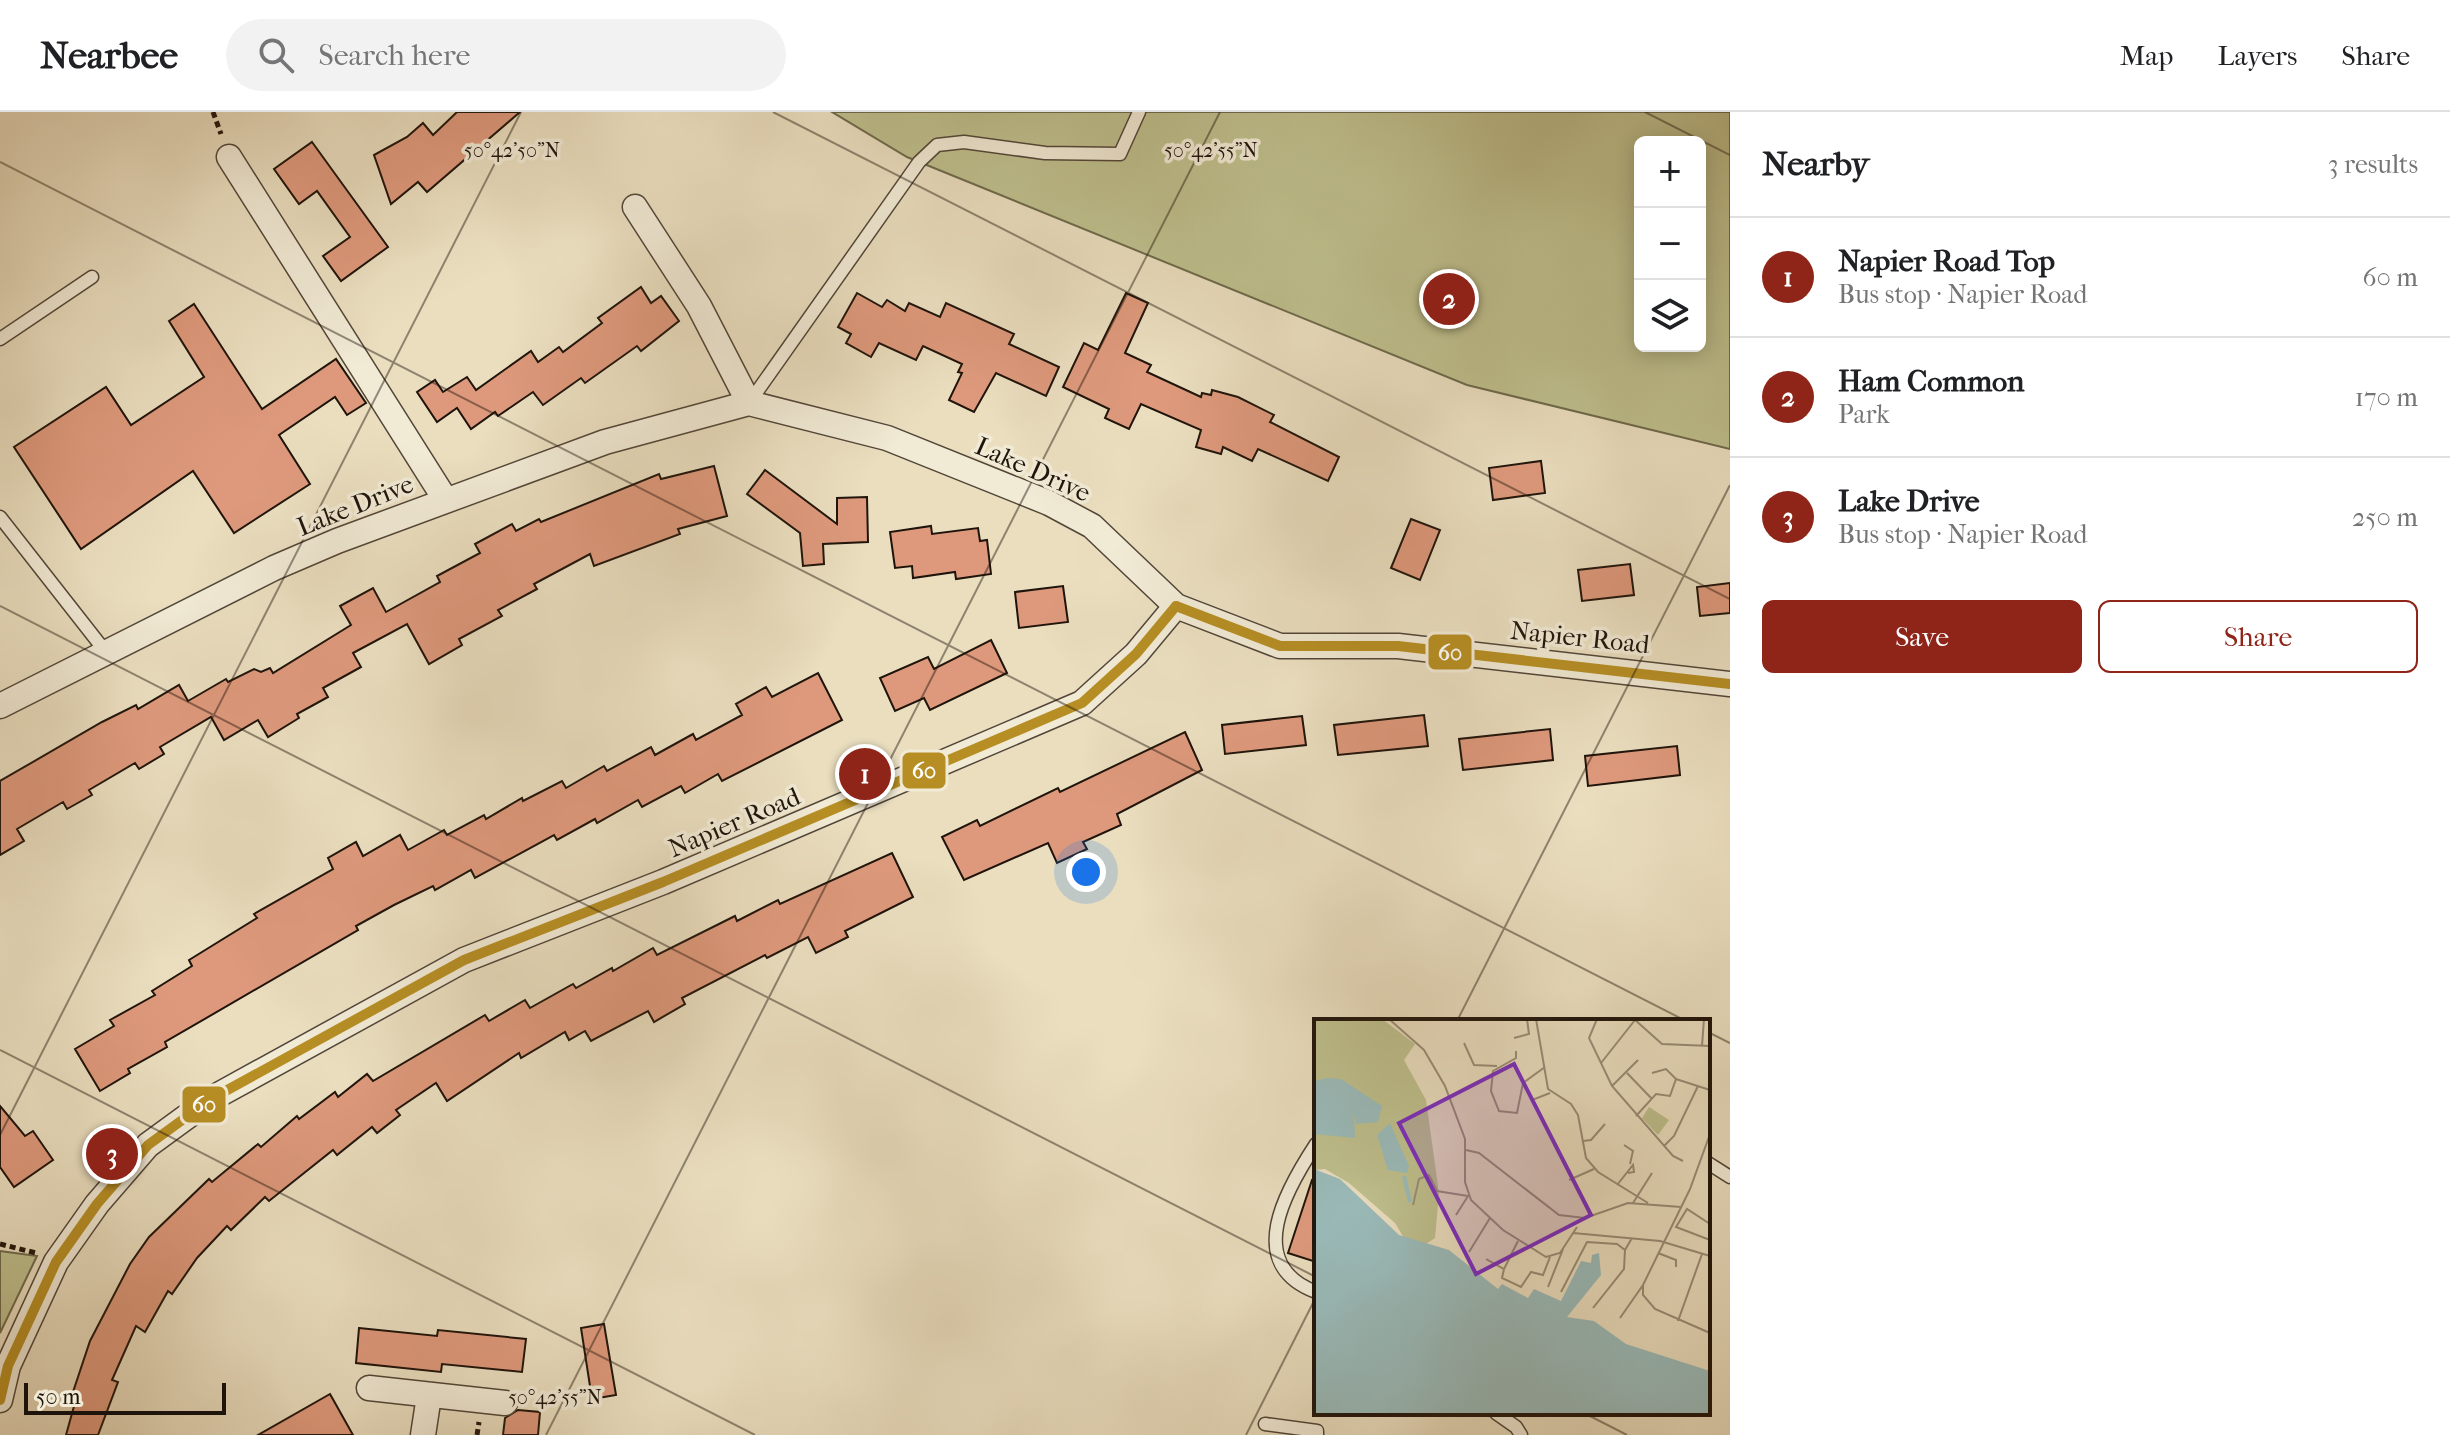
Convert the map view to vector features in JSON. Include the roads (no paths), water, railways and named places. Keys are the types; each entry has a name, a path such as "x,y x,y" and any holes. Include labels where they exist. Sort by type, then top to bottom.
{"street":[{"path":"229,157 445,499"},
{"path":"635,207 699,306 749,403"},
{"name":"Lake Drive","path":"0,706 274,568 445,499 605,442 749,403 887,438 1049,503 1092,526 1176,606"},
{"name":"Napier Road","path":"0,1400 8,1366 56,1262 97,1204 148,1145 211,1099 464,960 663,882 1082,703 1136,654 1176,606 1280,646 1398,646 1730,684"},
{"path":"369,1388 505,1403"},
{"path":"423,1435 429,1396"}],"lane":[{"path":"749,403 919,162 937,145 964,142 1045,153 1120,154 1139,112"},
{"path":"0,339 92,277"},
{"path":"0,517 105,651"},
{"path":"1314,1148 1280,1207 1273,1233 1282,1264 1303,1288 1314,1291"},
{"path":"1710,1164 1730,1177"},
{"path":"1499,1415 1516,1427 1521,1435"},
{"path":"1265,1424 1317,1431 1317,1435"}],"place":[{"name":"Ham Common","path":"1449,299"},
{"name":"Napier Road Top","path":"865,774"},
{"name":"Lake Drive","path":"112,1154"}]}
